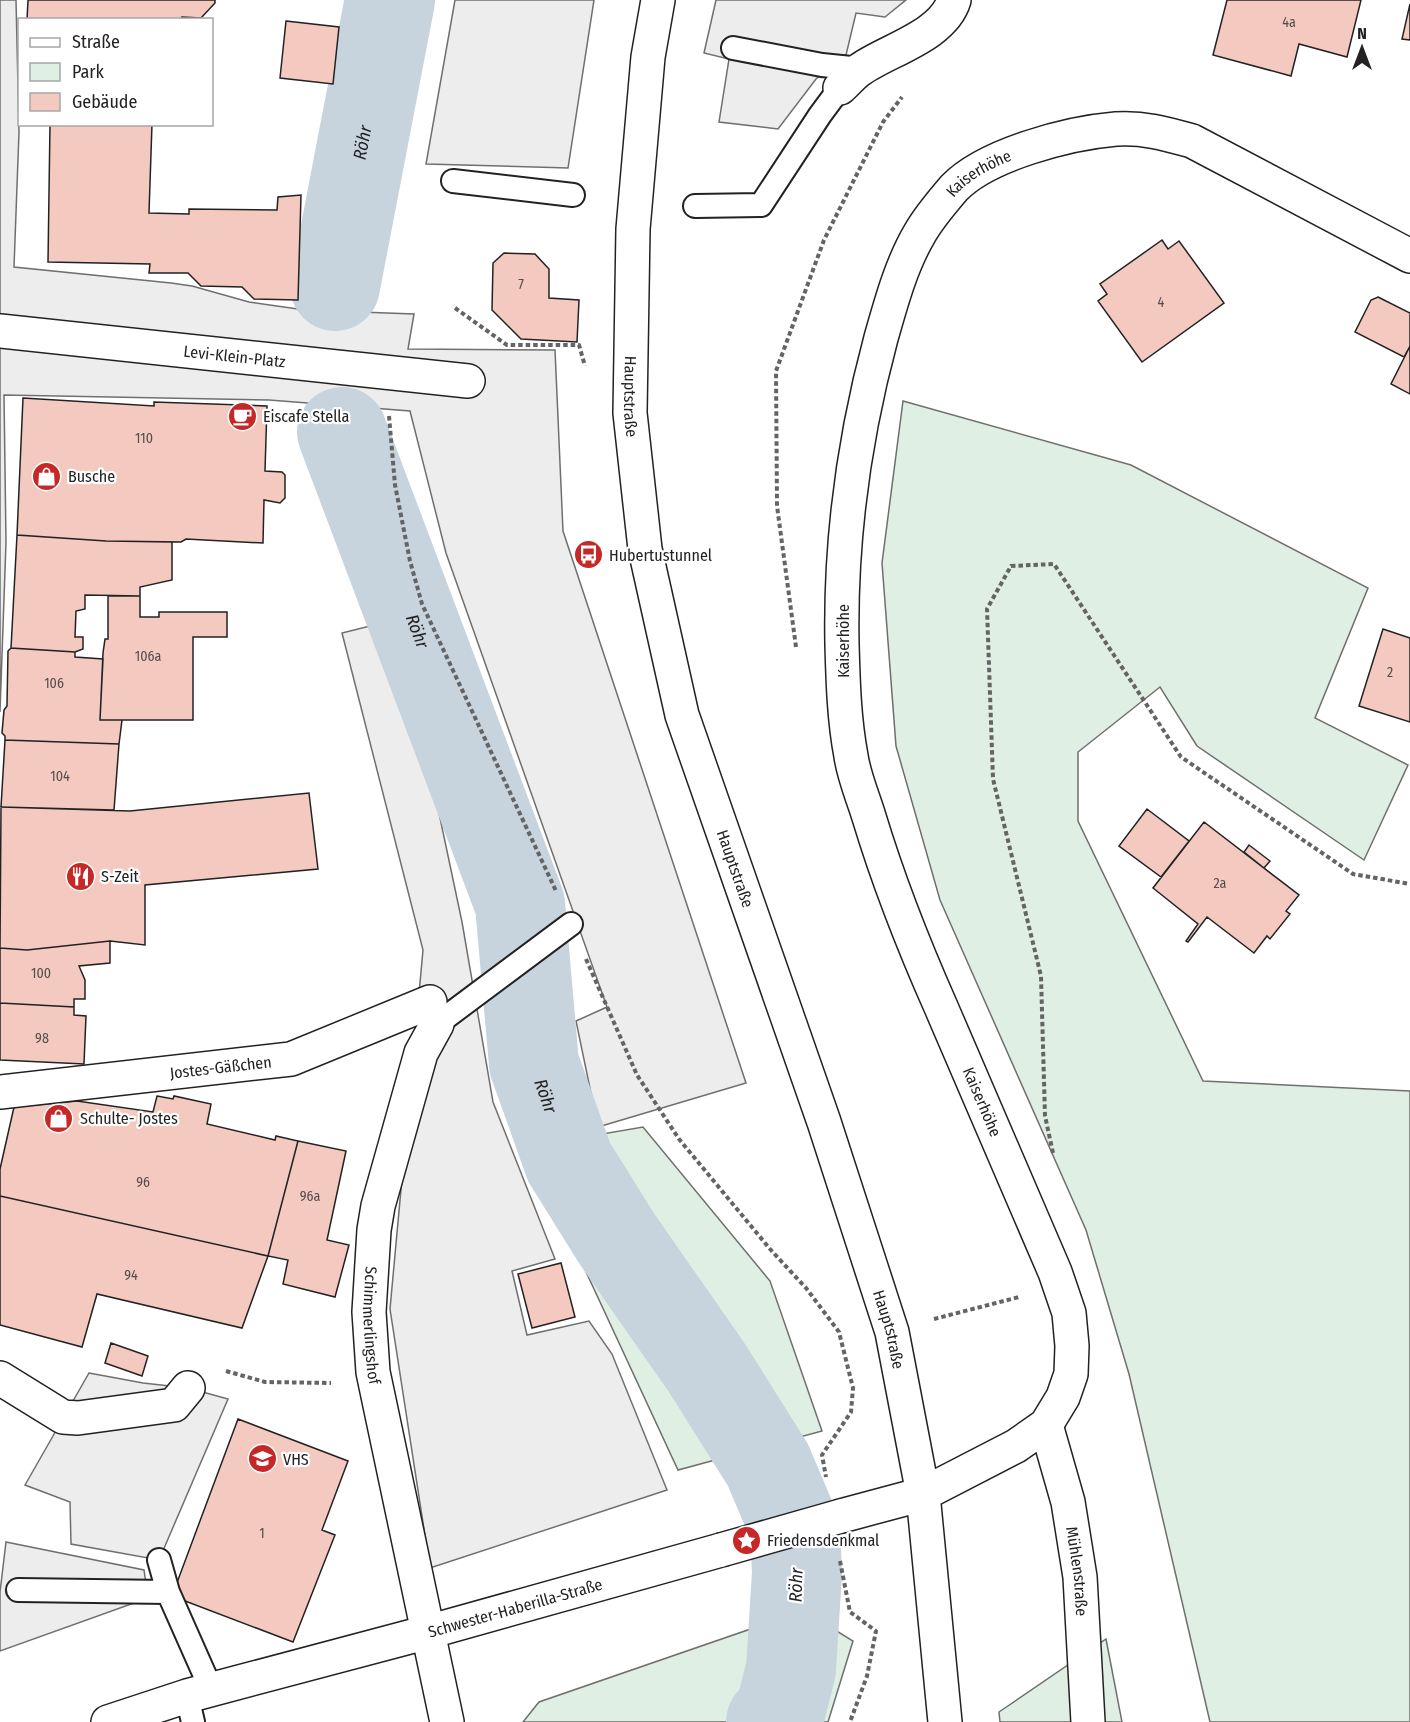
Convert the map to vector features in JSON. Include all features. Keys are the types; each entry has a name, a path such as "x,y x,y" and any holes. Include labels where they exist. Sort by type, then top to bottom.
{"street":[{"name":"Hauptstraße","path":"658,0 648,57 633,229 630,413 645,549 682,715 824,1122 892,1332 923,1494 945,1722"},
{"path":"850,79 911,43 937,24 954,0"},
{"name":"Kaiserhöhe","path":"923,1494 1016,1446 1046,1425 1063,1396 1071,1374 1072,1346 1069,1313 1055,1272 902,919 876,843 851,758 843,691 844,549 855,451 891,302 920,233 956,186 981,166 1015,152 1043,144 1117,129 1156,131 1192,141 1410,256"},
{"name":"Levi-Klein-Platz","path":"0,331 468,381"},
{"name":"Jostes-Gäßchen","path":"0,1092 291,1059 434,1013"},
{"name":"Schimmerlingshof","path":"434,1013 378,1206 374,1230 369,1312 375,1383 447,1722"},
{"path":"0,1378 63,1417 78,1418 174,1405 188,1388"},
{"name":"Mühlenstraße","path":"1046,1425 1068,1502 1080,1577 1088,1722"},
{"name":"Schwester-Haberilla-Straße","path":"108,1722 197,1702 428,1632 923,1494"}],"lane":[{"path":"695,206 761,205 820,115 850,79 822,65 733,48"},
{"path":"453,180 573,195"},
{"path":"434,1013 571,924"},
{"path":"159,1560 197,1702"},
{"path":"18,1590 168,1592"}],"path":[{"path":"796,648 777,506 776,371 824,240 854,176 883,122 923,70 911,43"},
{"path":"455,308 507,345 579,345 586,367"},
{"path":"391,372 388,423 394,474 410,561 422,604 571,924 623,1045 643,1084 679,1139 770,1249 806,1288 839,1332 853,1388 851,1412"},
{"path":"1054,1158 1046,1116 1041,976 993,778 987,609 1011,566 1054,564 1181,757 1353,874 1410,884"},
{"path":"940,1318 1037,1292 1046,1286 1055,1272"},
{"path":"188,1388 222,1370 265,1382 375,1383"},
{"path":"850,1722 867,1676 876,1631"}],"green space":[{"path":"903,401 1131,465 1368,588 1315,718 1408,765 1364,860 1197,746 1160,687 1078,752 1078,821 1203,1081 1410,1091 1410,1722 1210,1722 1129,1374 1086,1230 940,900 896,746 882,563"},
{"path":"559,965 591,1136 643,1127 770,1281 822,1431 678,1470 503,1093 498,1000"},
{"path":"822,1622 853,1641 828,1722 523,1722 539,1702 765,1624"},
{"path":"1106,1639 1122,1722 1000,1722 999,1712"}],"shaded area":[{"path":"0,0 16,0 19,132 14,267 192,286 249,302 305,310 414,314 408,349 555,350 563,531 746,1083 598,1127 576,1021 607,1007 446,553 410,411 269,400 4,395 6,542 0,712"},
{"path":"455,0 594,0 568,168 426,164"},
{"path":"716,0 906,0 885,17 856,13 846,55 816,79 778,129 719,122 729,59 704,53"},
{"path":"398,619 462,922 493,1102 555,1259 512,1271 527,1335 589,1321 612,1354 667,1490 430,1568 390,1309 423,950 342,633"},
{"path":"89,1373 188,1388 228,1399 159,1560 71,1544 70,1502 25,1485"},
{"path":"6,1542 144,1570 148,1598 0,1651 0,1592"}],"building":[{"path":"28,0 215,0 215,3 201,18 27,18"},
{"path":"1227,0 1361,0 1347,57 1299,44 1291,76 1213,55"},
{"path":"1410,4 1410,40 1402,39"},
{"path":"286,21 339,27 333,84 280,78"},
{"path":"50,126 152,126 149,213 189,214 189,209 277,210 278,197 301,195 298,300 254,299 242,287 201,286 188,273 149,273 150,264 48,262"},
{"path":"1162,240 1168,249 1179,241 1224,303 1142,362 1098,301 1107,294 1100,284"},
{"path":"504,253 535,254 549,269 549,298 579,300 577,342 521,339 492,310 493,263"},
{"path":"1378,297 1410,313 1410,346 1404,357 1355,332 1371,300"},
{"path":"1410,346 1410,394 1391,384"},
{"path":"23,398 154,406 154,402 267,406 265,471 282,472 285,475 285,498 280,503 264,500 263,543 186,539 181,542 106,541 17,535"},
{"path":"17,535 106,541 172,542 172,580 140,587 140,596 85,595 85,609 76,611 75,637 83,637 83,649 75,652 11,648"},
{"path":"108,596 140,596 140,617 159,617 159,612 227,612 227,637 193,637 193,720 100,720 103,653 105,639 108,639"},
{"path":"1383,629 1410,638 1410,722 1359,706"},
{"path":"11,648 75,652 75,657 103,659 100,720 122,720 119,744 5,740 2,733 4,710 7,706 8,651"},
{"path":"5,740 119,744 114,810 1,807"},
{"path":"309,793 318,869 145,885 145,945 110,941 27,950 0,948 1,807 130,811"},
{"path":"1147,809 1189,841 1161,877 1119,846"},
{"path":"1204,822 1299,895 1286,911 1290,914 1270,939 1267,936 1254,953 1207,917 1188,942 1186,941 1198,924 1153,888"},
{"path":"1249,845 1270,861 1264,868 1244,852"},
{"path":"110,941 110,963 79,966 85,980 85,999 74,999 74,1007 0,1003 0,948 27,950"},
{"path":"0,1003 74,1007 74,1015 86,1016 84,1064 0,1060"},
{"path":"157,1096 173,1099 174,1096 211,1104 207,1124 275,1140 276,1136 298,1141 268,1256 0,1196 0,1169 14,1107 77,1101 153,1112"},
{"path":"298,1141 346,1151 327,1240 349,1245 335,1297 283,1284 288,1260 268,1256"},
{"path":"0,1196 268,1256 242,1328 97,1294 82,1347 0,1325"},
{"path":"561,1263 575,1317 532,1328 518,1274"},
{"path":"111,1343 148,1356 142,1376 105,1363"},
{"path":"238,1419 348,1461 322,1530 335,1535 293,1642 172,1596"}],"waterway":[{"name":"Röhr","path":"335,286 390,0"},
{"name":"Röhr","path":"342,432 520,904 534,1064 569,1162 617,1239 707,1368 768,1465 795,1529 797,1573 791,1669 781,1709 771,1722"}],"place":[{"name":"Eiscafe Stella","path":"242,416"},
{"name":"Busche","path":"47,476"},
{"name":"Hubertustunnel","path":"588,555"},
{"name":"S-Zeit","path":"80,876"},
{"name":"Schulte- Jostes","path":"59,1118"},
{"name":"VHS","path":"262,1459"},
{"name":"Friedensdenkmal","path":"746,1540"}]}
